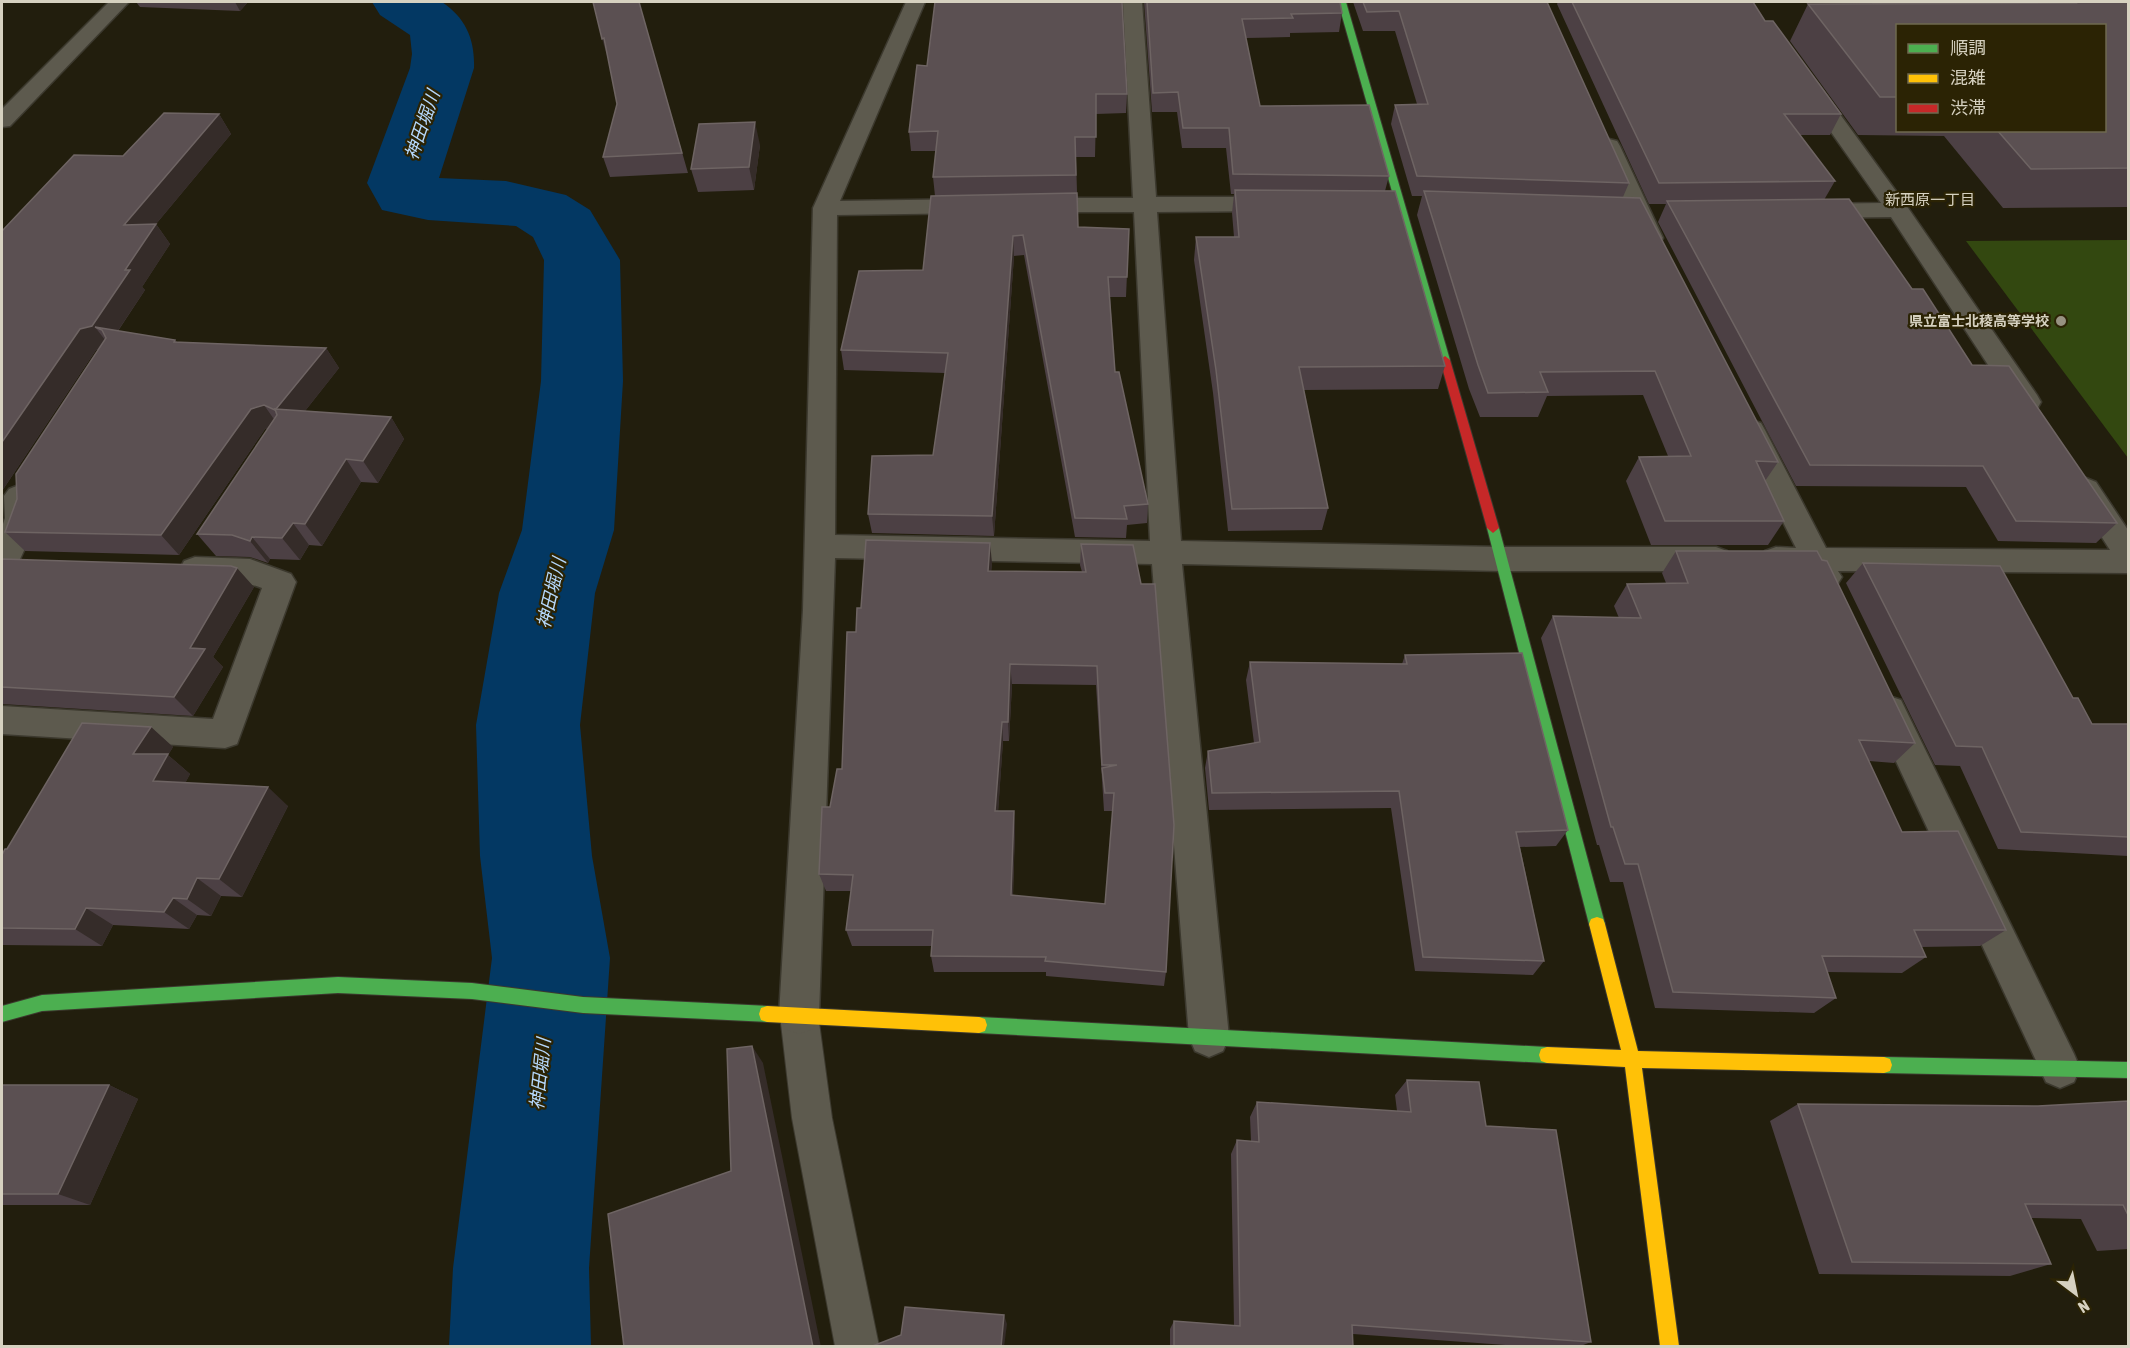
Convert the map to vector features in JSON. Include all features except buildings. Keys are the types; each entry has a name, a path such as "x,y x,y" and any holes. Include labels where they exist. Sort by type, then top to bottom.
{"street":[{"path":"2,121 119,2"},
{"path":"800,1015 819,610 825,208 915,2"},
{"path":"1133,2 1166,552 1209,1037"},
{"path":"1342,2 1502,559 1632,1059 1670,1347"},
{"path":"1796,68 1898,210 2043,425"},
{"path":"1596,118 1666,266"},
{"path":"1015,205 1295,204"},
{"path":"825,208 992,205"},
{"path":"1792,211 1898,210"},
{"path":"1736,402 1837,601"},
{"path":"31,472 18,492 20,518 2,565 37,565"},
{"path":"2076,474 2128,553"},
{"path":"2,720 225,734 280,582 250,571 177,569 208,541"},
{"path":"820,546 1502,559 2128,562"},
{"path":"1878,686 2060,1068"},
{"path":"2,1014 42,1003 338,985 472,991 582,1005 1632,1059 2128,1070"}],"lane":[{"path":"800,1015 812,1118 857,1347"}],"green space":[{"path":"2128,240 2128,458 1966,241"}],"waterway":[{"name":"神田堀川","path":"401,2 430,21 436,27 443,43 442,68 402,183 407,195 428,199 506,202 541,210 564,225 582,260 582,381 568,530 547,593 528,725 536,856 551,958 521,1268 520,1346"}],"traffic: fast":[{"path":"1342,2 1445,360"},
{"path":"1493,528 1597,924"},
{"path":"2,1014 42,1003 338,985 472,991 583,1005 767,1014"},
{"path":"979,1025 1547,1055"},
{"path":"1884,1065 2128,1070"}],"traffic: slow":[{"path":"1597,924 1632,1059 1670,1346"},
{"path":"767,1014 979,1025"},
{"path":"1547,1055 1884,1065"}],"traffic: jam":[{"path":"1445,360 1493,528"}],"place":[{"name":"県立富士北稜高等学校","path":"2061,321"}],"district":[{"name":"新西原一丁目","path":"1930,199"}]}
